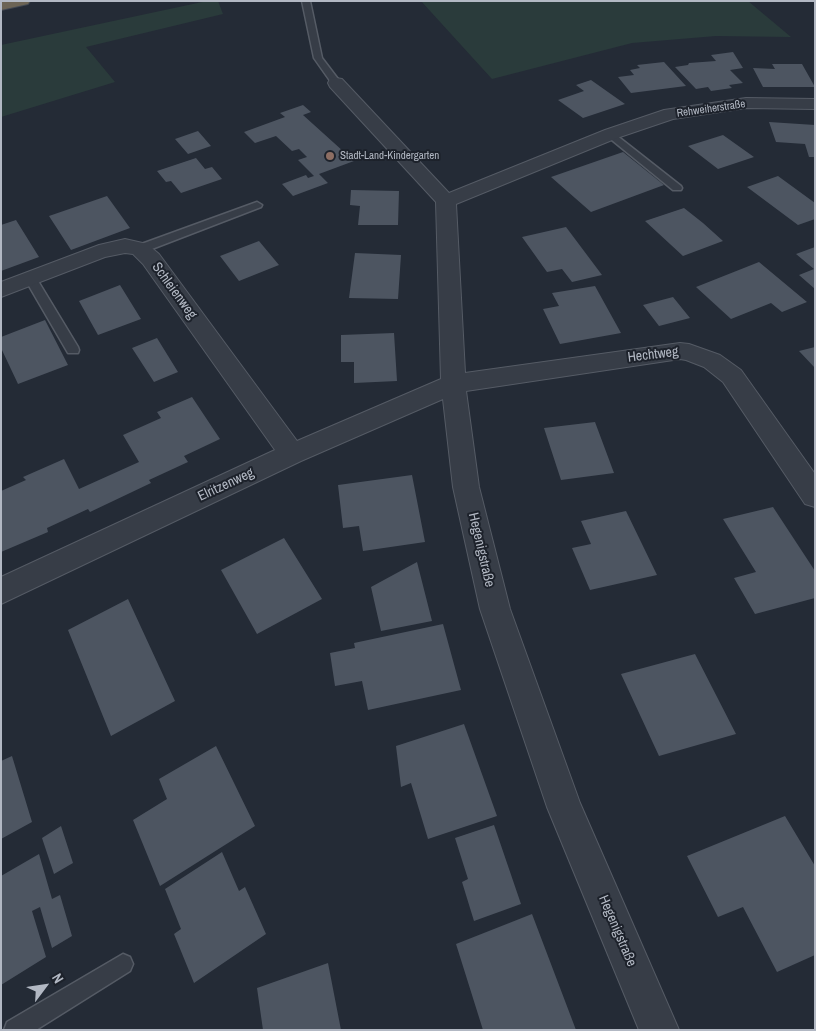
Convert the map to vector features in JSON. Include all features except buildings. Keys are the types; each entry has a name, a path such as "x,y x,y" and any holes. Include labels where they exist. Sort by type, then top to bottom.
{"highway":[{"path":"1,6 23,1"}],"street":[{"path":"336,83 446,201"},
{"name":"Rehweiherstraße","path":"446,201 611,134 670,114 724,105 771,102 815,104"},
{"name":"Hegenigstraße","path":"446,201 453,384 466,487 495,610 564,807 659,1030"},
{"path":"1,290 99,252 125,246 140,249"},
{"name":"Schleienweg","path":"140,249 151,259 292,454"},
{"name":"Hechtweg","path":"453,384 650,355 680,351 689,352 712,361 732,376 815,496"},
{"name":"Elritzenweg","path":"1,592 292,454 453,384"}],"lane":[{"path":"306,1 318,58 336,83"},
{"path":"611,134 677,188"},
{"path":"140,249 257,205"},
{"path":"31,279 73,350"},
{"path":"15,1030 123,964"}],"shaded area":[{"path":"207,1 218,1 223,14 86,47 115,82 1,117 1,45"},
{"path":"421,1 748,1 791,37 716,36 632,43 492,79"}],"place":[{"name":"Stadt-Land-Kindergarten","path":"330,156"}]}
